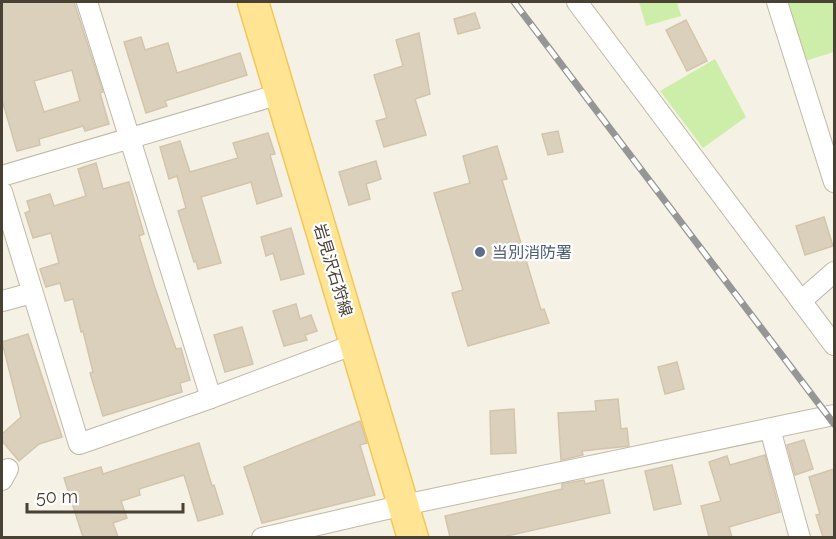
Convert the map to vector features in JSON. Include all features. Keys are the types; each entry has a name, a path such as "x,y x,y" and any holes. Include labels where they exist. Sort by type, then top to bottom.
{"main road":[{"name":"岩見沢石狩線","path":"252,2 413,537"}],"street":[{"path":"87,2 211,398"},
{"path":"578,2 834,345"},
{"path":"777,2 834,182"},
{"path":"2,176 280,94"},
{"path":"2,192 79,444 355,344"},
{"path":"801,301 834,272"},
{"path":"2,301 32,292"},
{"path":"262,537 834,415"},
{"path":"770,429 800,537"}],"green space":[{"path":"639,2 677,2 681,16 646,26"},
{"path":"787,2 834,2 834,52 805,61"},
{"path":"715,59 746,117 703,148 660,91"}],"building":[{"path":"2,2 74,2 103,92 100,93 109,124 85,131 83,126 39,139 40,145 17,151 2,100","holes":["72,70 80,101 44,112 34,81"]},
{"path":"475,13 480,28 458,34 454,19"},
{"path":"686,20 707,61 687,71 666,30"},
{"path":"419,33 430,94 415,99 426,135 384,147 376,121 387,118 374,75 403,66 396,40"},
{"path":"141,37 145,50 168,43 177,73 240,53 247,75 165,101 167,106 146,113 124,42"},
{"path":"558,131 563,152 548,155 542,134"},
{"path":"268,133 275,154 270,155 282,196 257,204 251,182 201,197 221,263 198,269 178,211 186,208 177,176 169,179 160,147 180,141 190,172 238,158 233,143"},
{"path":"497,146 507,179 502,180 541,310 544,309 549,323 468,346 452,293 463,290 434,193 470,183 463,156"},
{"path":"376,161 381,179 366,184 370,199 349,205 339,172"},
{"path":"96,163 103,189 129,182 144,234 139,236 154,285 176,349 181,348 190,380 180,383 182,392 103,416 90,373 93,372 73,299 65,301 60,283 46,287 40,269 59,263 51,233 33,238 25,213 30,211 27,201 50,194 54,206 86,196 78,169"},
{"path":"824,217 833,246 805,255 796,226"},
{"path":"291,228 304,274 281,280 273,253 266,256 261,237"},
{"path":"296,304 300,319 311,315 317,331 305,335 307,340 284,346 273,311"},
{"path":"242,327 253,364 225,372 214,335"},
{"path":"28,334 62,437 39,444 19,461 2,441 2,434 21,417 2,342"},
{"path":"677,362 684,389 665,394 658,367"},
{"path":"618,399 621,429 627,428 629,446 582,451 583,455 561,460 558,413 596,411 595,401"},
{"path":"514,409 516,453 491,454 490,411"},
{"path":"360,421 367,443 360,445 375,495 262,523 244,467"},
{"path":"804,440 813,469 795,475 787,445"},
{"path":"199,443 223,514 198,521 184,475 139,489 140,495 121,501 127,518 113,523 118,537 83,537 64,478 101,467 103,474"},
{"path":"765,455 780,512 729,527 732,537 709,537 701,506 721,501 709,462 727,456 730,465"},
{"path":"672,465 681,504 654,510 645,471"},
{"path":"834,469 834,537 823,537 816,515 820,514 809,477"},
{"path":"584,480 585,484 603,480 610,513 502,537 450,537 445,516 562,489 562,484"}],"railway":[{"path":"514,2 834,424"}],"place":[{"name":"当別消防署","path":"480,252"}]}
